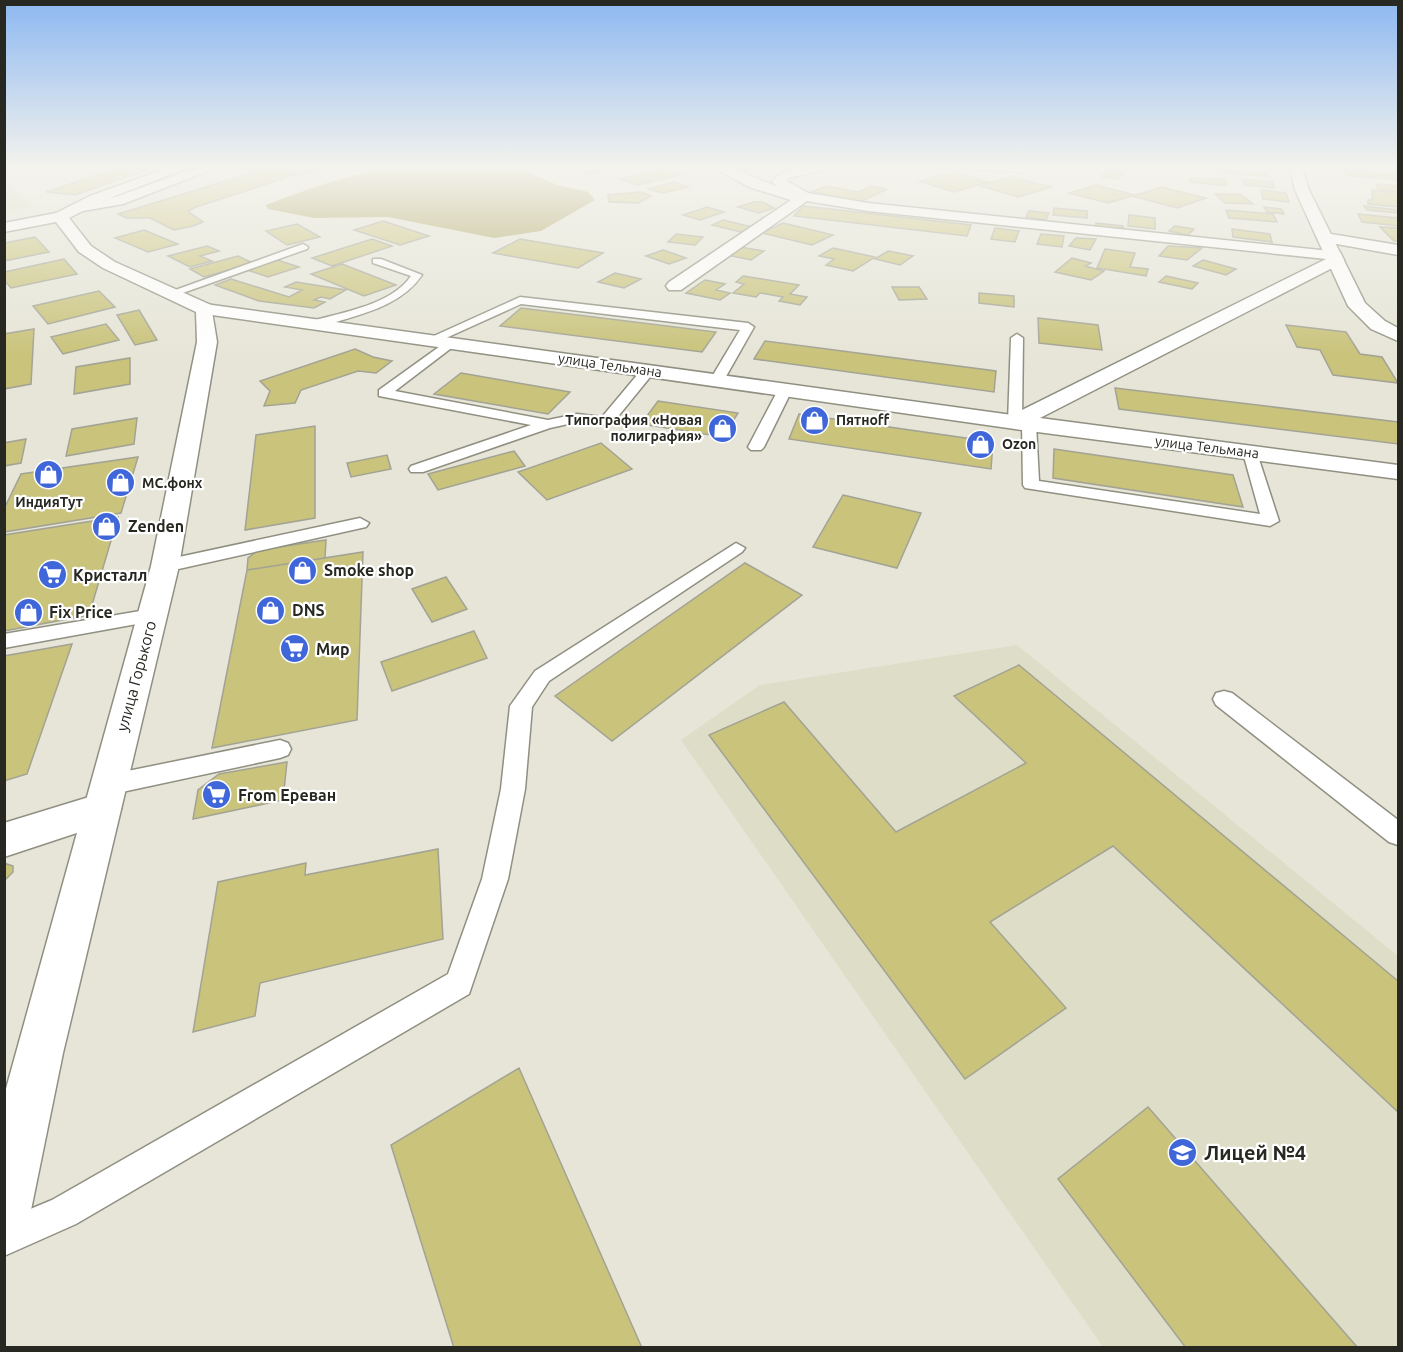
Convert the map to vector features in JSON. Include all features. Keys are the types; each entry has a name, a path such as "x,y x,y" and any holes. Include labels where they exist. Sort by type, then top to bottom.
{"street":[{"path":"76,229 85,249 109,265 173,292 205,309"},
{"path":"675,286 757,229"},
{"path":"1070,229 1335,258"},
{"path":"1321,229 1357,306 1378,325 1398,334"},
{"path":"1325,238 1398,250"},
{"path":"1022,423 1335,258"},
{"name":"улица Тельмана","path":"205,309 1022,423 1398,472"},
{"name":"улица Горького","path":"4,1210 39,1053 165,566 207,342 205,309"},
{"path":"4,840 105,797"}],"lane":[{"path":"173,292 303,247"},
{"path":"316,324 376,304 414,283 417,275 377,261"},
{"path":"549,424 384,393 440,342 520,300 748,327 717,380"},
{"path":"1017,338 1022,423 1030,485 1270,522 1251,453"},
{"path":"417,468 549,424 577,418 606,422 648,371"},
{"path":"756,447 785,390"},
{"path":"165,566 212,558 259,544 360,523"},
{"path":"4,1238 64,1212 459,984 495,879 513,789 521,706 542,676 736,548"},
{"path":"4,641 152,615"},
{"path":"1224,699 1398,834"},
{"path":"105,797 280,749"}],"shaded area":[{"path":"449,229 544,229 541,231 494,238"},
{"name":"Лицей №4","path":"1017,645 1398,956 1398,1347 1103,1347 681,740 760,685"}],"building":[{"path":"306,229 320,237 287,245 266,231"},
{"path":"408,229 429,236 400,245 354,230"},
{"path":"729,229 747,229 741,232"},
{"path":"770,229 808,229 833,235 812,245 762,233"},
{"path":"907,229 970,229 967,236"},
{"path":"995,229 1019,231 1015,242 991,239"},
{"path":"1171,229 1194,229 1188,235 1169,231"},
{"path":"1232,229 1270,234 1272,242 1233,237"},
{"path":"1382,229 1398,229 1398,241 1394,241"},
{"path":"144,230 178,244 148,252 115,238"},
{"path":"676,234 703,237 695,245 668,242"},
{"path":"1041,234 1064,236 1062,247 1037,244"},
{"path":"35,237 49,252 4,261 4,243"},
{"path":"1076,238 1096,239 1090,250 1069,246"},
{"path":"372,239 392,246 332,266 312,258"},
{"path":"520,239 603,253 578,268 493,253"},
{"path":"207,246 219,251 200,256 212,261 190,267 168,256"},
{"path":"1168,246 1202,248 1187,260 1159,256"},
{"path":"740,247 764,251 751,260 727,255"},
{"path":"833,248 875,257 853,271 826,265 834,259 819,256"},
{"path":"1105,249 1135,253 1130,267 1148,269 1146,276 1097,268"},
{"path":"663,250 686,258 669,264 646,256"},
{"path":"888,251 913,256 900,265 875,259"},
{"path":"238,256 253,263 204,277 190,269"},
{"path":"1072,258 1091,263 1085,266 1104,271 1091,280 1055,272"},
{"path":"64,259 77,274 11,288 4,280 4,272"},
{"path":"277,260 299,267 268,277 247,270"},
{"path":"1203,260 1236,269 1226,275 1193,266"},
{"path":"342,264 396,285 364,296 311,274"},
{"path":"615,273 641,279 624,288 598,282"},
{"path":"743,276 799,285 790,294 807,297 800,305 779,301 783,297 760,293 756,297 733,293 744,284 736,282"},
{"path":"1166,276 1198,283 1192,289 1159,282"},
{"path":"231,279 289,297 302,290 285,287 296,282 346,290 330,299 321,297 314,300 325,302 314,308 259,301 215,285"},
{"path":"705,280 725,284 716,290 730,293 720,300 686,293"},
{"path":"892,287 919,287 927,299 899,300"},
{"path":"99,291 115,307 48,324 33,306"},
{"path":"979,293 1014,296 1014,307 979,303"},
{"path":"521,308 716,332 702,352 500,326"},
{"path":"139,310 157,340 135,345 117,315"},
{"path":"1038,318 1098,325 1102,350 1039,343"},
{"path":"106,324 119,340 63,354 51,337"},
{"path":"1286,325 1346,332 1360,354 1382,357 1398,383 1333,375 1320,350 1297,347"},
{"path":"34,329 31,384 4,389 4,334"},
{"path":"765,341 996,371 994,392 754,359"},
{"path":"355,349 373,357 392,361 376,373 358,371 301,390 295,403 264,406 270,391 260,381"},
{"path":"130,358 130,384 74,394 76,367"},
{"path":"461,373 570,392 548,414 434,394"},
{"path":"1115,388 1398,422 1398,444 1119,409"},
{"path":"658,401 738,413 723,437 641,424"},
{"path":"799,414 993,442 991,469 789,439"},
{"path":"137,418 134,444 66,456 72,429"},
{"path":"315,426 315,518 245,530 256,435"},
{"path":"26,439 21,463 4,466 4,443"},
{"path":"601,443 632,469 547,500 518,472"},
{"path":"1054,449 1233,475 1243,507 1053,478"},
{"path":"514,451 525,466 438,490 428,474"},
{"path":"387,455 391,469 351,477 347,463"},
{"path":"138,457 121,513 4,532 4,509 21,474"},
{"path":"843,495 921,513 897,568 813,547"},
{"name":"Кристалл","path":"118,517 89,615 4,631 4,535"},
{"path":"326,540 325,558 247,570 248,558 258,550"},
{"name":"Мир","path":"363,552 357,720 212,748 247,570"},
{"path":"745,563 802,595 612,741 555,696"},
{"path":"446,577 467,609 432,622 412,589"},
{"path":"474,631 487,658 392,691 381,662"},
{"path":"72,644 27,774 4,781 4,656"},
{"path":"1019,665 1398,981 1398,1112 1113,846 990,922 1066,1008 965,1079 709,735 784,702 896,832 1026,763 954,696"},
{"path":"287,762 283,800 193,819 198,790 219,774"},
{"path":"438,849 443,939 260,983 255,1016 193,1032 218,882 306,863 305,875"},
{"path":"4,863 13,866 13,872 4,881"},
{"path":"519,1068 642,1348 454,1348 391,1145"},
{"path":"1148,1107 1358,1348 1186,1348 1058,1179"}],"place":[{"name":"Пятнoff","path":"815,420"},
{"name":"Типография «Новая полиграфия»","path":"723,428"},
{"name":"Ozon","path":"981,444"},
{"name":"ИндияТут","path":"49,475"},
{"name":"МС.фонх","path":"121,483"},
{"name":"Zenden","path":"107,526"},
{"name":"Smoke shop","path":"303,570"},
{"name":"Кристалл","path":"52,575"},
{"name":"DNS","path":"271,610"},
{"name":"Fix Price","path":"28,612"},
{"name":"Мир","path":"295,649"},
{"name":"From Ереван","path":"217,795"},
{"name":"Лицей №4","path":"1183,1152"}]}
